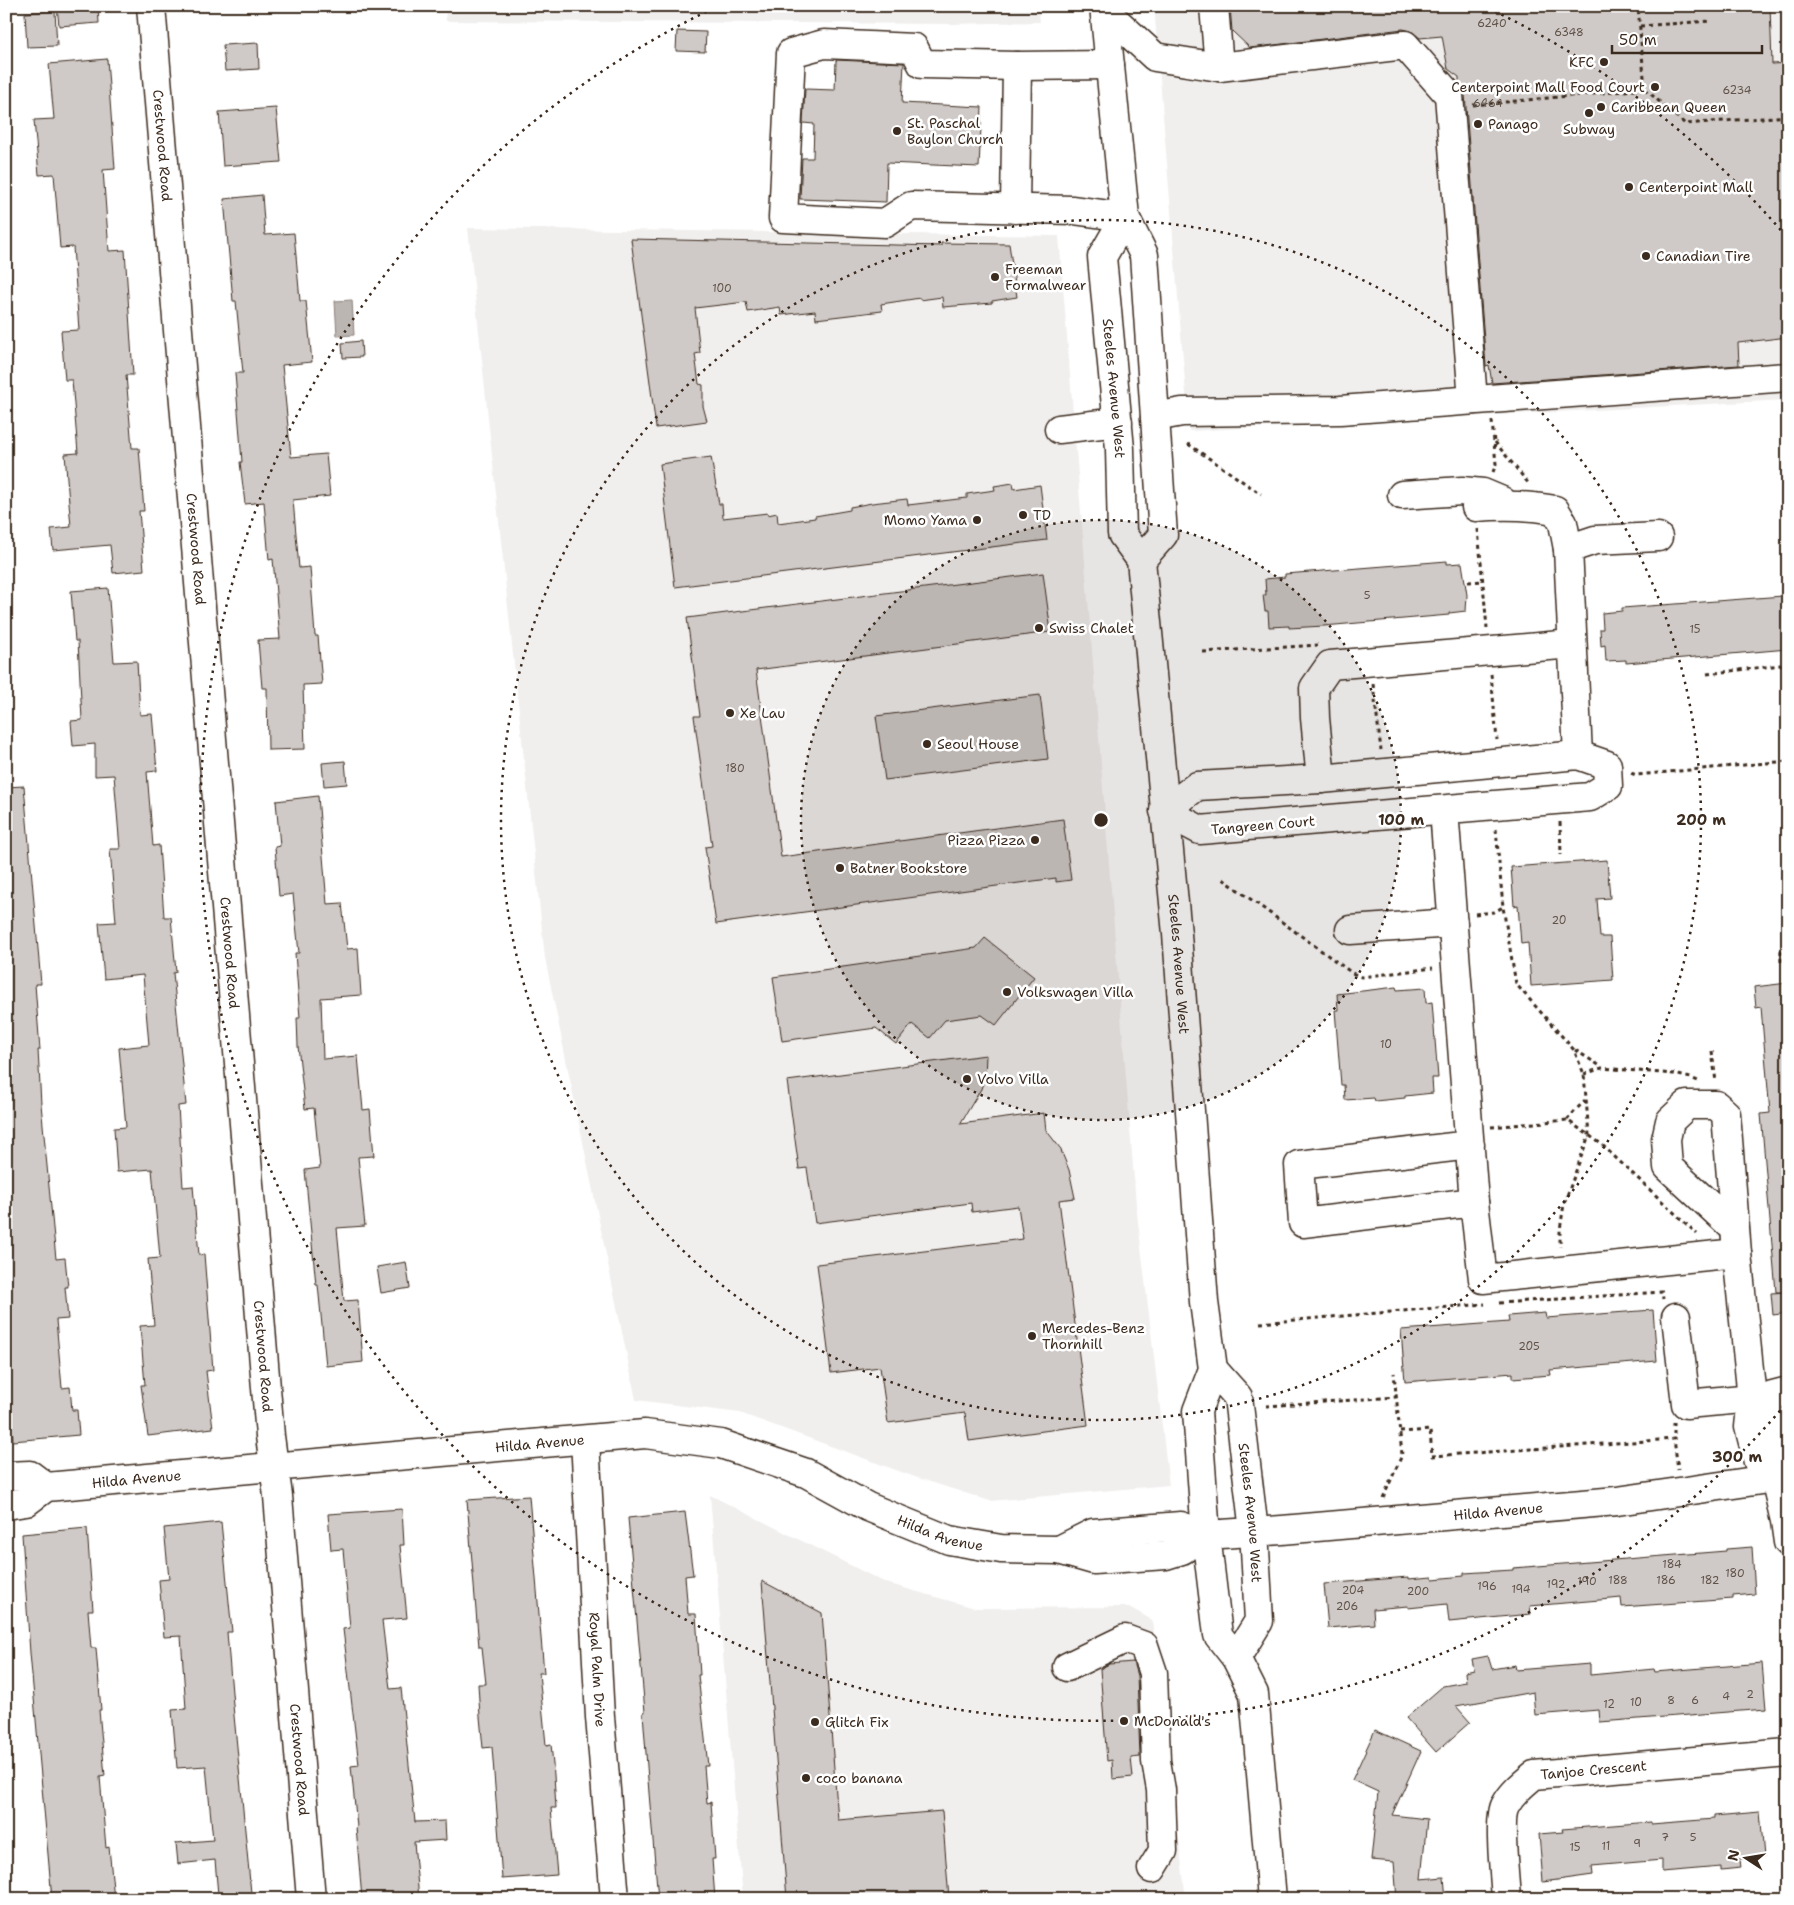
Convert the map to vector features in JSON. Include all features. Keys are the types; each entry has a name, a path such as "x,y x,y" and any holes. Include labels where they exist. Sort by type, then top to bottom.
{"street":[{"name":"Crestwood Road","path":"151,6 311,1899"},
{"path":"1214,6 1219,67"},
{"path":"1104,8 1155,57 1219,67 1405,45 1450,94 1482,400"},
{"path":"1104,8 1125,217 1144,255 1163,535 1141,560"},
{"path":"1110,65 922,64 914,48 824,44 791,53 782,218 885,223 911,206 1073,210 1125,217"},
{"path":"1015,209 1017,66"},
{"name":"Steeles Avenue West","path":"1125,217 1102,257 1118,422 1122,534 1141,560 1177,934 1204,1293 1213,1369 1197,1411 1206,1535 1218,1635 1236,1658 1254,1694 1272,1899"},
{"path":"1059,430 1182,412 1340,410 1788,376"},
{"path":"1402,495 1462,491 1479,500 1555,510 1563,523 1568,549 1578,755"},
{"path":"1568,549 1595,540 1658,536"},
{"path":"1321,779 1314,688 1330,665 1572,644"},
{"path":"1164,811 1197,786 1321,779 1578,755 1606,764"},
{"path":"1550,757 1556,812"},
{"name":"Tangreen Court","path":"1164,811 1200,830 1444,810 1556,812 1590,798 1608,786 1606,764"},
{"path":"1444,810 1474,1202 1483,1279 1729,1246"},
{"path":"1350,930 1452,920"},
{"path":"1729,1246 1668,1167 1666,1139 1670,1121 1687,1105 1716,1098 1726,1114 1729,1246 1752,1398 1769,1412 1783,1456 1782,1475 1788,1542"},
{"path":"1469,1137 1299,1165 1303,1223 1474,1202"},
{"path":"1670,1309 1686,1404 1765,1397 1788,1391"},
{"name":"Steeles Avenue West","path":"1213,1369 1238,1397 1254,1531 1259,1621 1236,1658"},
{"name":"Hilda Avenue","path":"46,1487 645,1434 722,1444 806,1473 868,1507 949,1540 1001,1549 1059,1550 1094,1560 1166,1555 1182,1550 1206,1535 1617,1501 1782,1475"},
{"name":"Royal Palm Drive","path":"585,1440 600,1717 615,1899"},
{"path":"6,1476 30,1475 46,1487 26,1502 6,1505"},
{"path":"1067,1667 1125,1639 1144,1646 1153,1673 1157,1766 1161,1790 1157,1860"},
{"name":"Tanjoe Crescent","path":"1506,1899 1502,1836 1504,1807 1519,1787 1534,1775 1788,1754"}],"path":[{"path":"1638,6 1645,89 1685,124 1788,116"},
{"path":"1640,26 1710,21"},
{"path":"1450,108 1645,89"},
{"path":"1482,400 1494,442 1496,464 1479,500 1483,581 1497,745"},
{"path":"1494,442 1538,495 1526,506"},
{"path":"1188,444 1261,494"},
{"path":"1468,582 1483,581"},
{"path":"1203,652 1322,644"},
{"path":"1370,662 1382,756"},
{"path":"1707,674 1788,664"},
{"path":"1606,764 1636,775 1788,761"},
{"path":"1556,812 1561,856"},
{"path":"1496,827 1503,907 1516,984 1574,1050 1602,1068"},
{"path":"1452,920 1494,912 1503,907"},
{"path":"1781,962 1781,951 1788,950"},
{"path":"1561,1270 1560,1230 1564,1204 1589,1135 1584,1074 1574,1050"},
{"path":"1712,1050 1716,1098"},
{"path":"1584,1074 1602,1068 1674,1074 1691,1078 1716,1098"},
{"path":"1469,1137 1567,1120 1586,1100"},
{"path":"1567,1120 1600,1143 1702,1238 1729,1246"},
{"path":"1260,1323 1662,1292 1670,1309"},
{"path":"1382,1501 1402,1455 1394,1373"},
{"path":"1266,1406 1396,1397"},
{"path":"1400,1432 1430,1430 1432,1456 1674,1439 1678,1475"}],"shaded area":[{"path":"445,6 1038,6 1040,22 952,24 446,21"},
{"path":"1154,6 1788,6 1788,400 1189,431"},
{"path":"468,228 1059,236 1136,1204 1169,1485 990,1501 915,1477 740,1413 636,1400 545,958"},
{"path":"352,300 354,335 337,336 335,301"},
{"path":"710,1495 886,1583 975,1608 1129,1607 1152,1620 1186,1899 743,1899"}],"building":[{"path":"57,6 98,6 99,23 59,26"},
{"name":"Centerpoint Mall","path":"1230,6 1770,6 1772,64 1788,63 1788,337 1738,343 1739,365 1492,383 1489,365 1486,366 1465,94 1459,83 1459,77 1448,69 1442,36 1420,38 1411,31 1403,29 1250,48 1232,31"},
{"path":"55,11 57,46 27,47 25,13"},
{"path":"677,31 706,32 705,52 676,51"},
{"path":"258,43 259,69 225,71 223,45"},
{"path":"107,59 115,169 103,170 109,251 125,250 133,375 126,375 132,448 139,448 144,511 139,511 144,570 113,573 110,545 53,550 51,529 71,527 65,454 78,453 72,380 65,380 61,331 79,330 73,247 60,248 54,174 39,175 34,120 54,119 49,64"},
{"name":"St. Paschal Baylon Church","path":"836,60 904,63 902,103 982,107 979,167 887,163 886,202 800,199 802,158 813,158 814,124 803,123 805,89 835,90"},
{"path":"276,108 281,162 223,166 219,112"},
{"path":"262,195 265,235 294,233 300,301 306,301 312,362 282,365 291,457 326,454 330,496 293,500 299,568 310,567 315,636 318,636 322,684 303,685 305,749 268,750 267,688 262,688 258,640 280,639 273,559 269,560 264,502 245,504 240,462 242,462 235,373 243,373 236,301 233,301 224,199"},
{"path":"631,239 941,246 941,243 1009,244 1017,297 992,301 992,303 943,307 942,297 920,300 920,298 881,304 882,311 816,319 815,311 781,315 780,307 748,312 746,302 695,308 700,353 695,354 699,384 703,385 703,406 707,421 656,428"},
{"path":"361,341 362,357 343,358 342,343"},
{"path":"711,457 719,504 722,504 723,518 777,513 778,523 815,518 815,516 850,510 850,507 872,503 907,499 908,505 967,498 967,494 995,490 994,486 1013,483 1014,489 1040,485 1047,540 675,587 660,464"},
{"path":"1447,561 1447,564 1462,563 1467,595 1466,611 1449,613 1449,615 1324,626 1269,627 1268,611 1265,611 1263,595 1266,595 1265,579 1285,577 1285,574"},
{"path":"1043,573 1051,632 756,670 781,857 1063,819 1071,880 1056,882 1056,878 716,924 705,847 712,846 694,716 700,716 687,618"},
{"path":"108,588 114,662 137,661 140,715 152,714 157,771 147,772 153,846 159,845 164,917 171,917 176,972 173,973 186,1105 178,1106 183,1187 193,1186 199,1255 204,1254 213,1370 206,1371 213,1428 148,1436 141,1385 145,1385 140,1326 154,1325 148,1259 160,1258 152,1169 117,1172 114,1128 126,1127 119,1048 149,1045 143,975 104,979 99,923 116,922 110,849 120,849 114,775 95,776 95,744 73,746 71,721 82,720 78,641 75,641 71,591"},
{"path":"1783,596 1788,598 1788,649 1626,663 1626,660 1606,661 1605,645 1601,646 1600,629 1603,629 1602,613 1622,611 1622,608"},
{"path":"1040,695 1048,759 885,780 876,716"},
{"path":"345,761 347,784 324,786 322,763"},
{"path":"24,786 41,984 35,984 40,1050 38,1050 41,1104 56,1259 65,1258 68,1287 65,1287 68,1319 56,1320 62,1388 70,1387 72,1410 77,1410 79,1435 13,1441 6,1350 6,787"},
{"path":"318,796 327,904 342,903 347,949 358,948 361,995 321,998 323,1059 358,1056 363,1110 370,1109 374,1156 358,1157 365,1226 337,1228 344,1301 358,1300 363,1362 326,1366 305,1170 320,1168 314,1108 305,1109 298,1046 297,1018 300,1018 295,953 299,953 293,894 279,896 275,847 280,846 276,801"},
{"path":"1607,860 1610,898 1597,899 1600,937 1610,937 1613,980 1531,986 1528,943 1521,944 1518,905 1514,906 1511,867"},
{"path":"985,938 1034,977 996,1025 982,1015 945,1020 930,1038 912,1024 896,1044 876,1028 782,1041 773,977 976,948"},
{"path":"1788,983 1788,1292 1776,1292 1761,1114 1770,1113 1761,1007 1756,1008 1754,987"},
{"path":"1396,987 1397,990 1425,988 1426,1003 1432,1002 1438,1078 1432,1078 1433,1093 1375,1101 1374,1098 1345,1100 1344,1085 1341,1085 1335,1010 1338,1010 1337,994"},
{"path":"986,1055 985,1077 981,1089 960,1124 1044,1113 1046,1130 1060,1148 1069,1170 1075,1198 1059,1200 1088,1425 969,1441 965,1413 888,1423 880,1367 831,1373 817,1264 1023,1239 1018,1206 972,1212 971,1203 815,1223 807,1168 799,1169 787,1081"},
{"path":"406,1262 410,1288 381,1293 377,1267"},
{"path":"1788,1292 1788,1313 1773,1315 1771,1293"},
{"path":"1653,1310 1657,1361 1550,1370 1551,1375 1513,1378 1513,1373 1405,1382 1401,1330 1509,1322 1508,1316 1545,1313 1546,1318"},
{"path":"529,1496 544,1673 539,1673 546,1745 551,1744 554,1775 556,1808 551,1808 557,1875 502,1879 492,1747 483,1748 480,1717 478,1684 486,1684 482,1647 479,1647 467,1500"},
{"path":"402,1509 404,1545 400,1545 407,1618 382,1620 390,1689 401,1688 415,1822 445,1821 446,1840 414,1842 419,1899 362,1899 351,1766 359,1765 343,1629 350,1628 343,1549 331,1550 328,1514"},
{"path":"685,1512 693,1575 685,1576 688,1614 696,1614 700,1675 698,1675 708,1766 704,1766 707,1803 711,1802 715,1859 712,1859 715,1899 658,1899 649,1793 643,1713 645,1712 628,1518"},
{"path":"221,1522 232,1632 227,1632 251,1893 218,1895 215,1860 178,1864 176,1843 213,1840 206,1766 177,1768 172,1710 186,1709 181,1636 164,1637 159,1580 169,1579 164,1528"},
{"path":"87,1528 93,1610 88,1610 91,1648 96,1648 105,1776 100,1777 106,1848 109,1847 114,1899 52,1899 30,1653 22,1534"},
{"path":"1752,1547 1755,1594 1733,1596 1733,1599 1622,1607 1621,1598 1530,1606 1531,1614 1449,1622 1447,1604 1408,1608 1408,1606 1373,1609 1374,1624 1328,1628 1324,1584 1408,1577 1408,1579 1432,1577 1433,1579 1464,1576 1464,1573 1513,1570 1513,1568 1726,1551 1726,1549"},
{"path":"762,1581 822,1613 838,1820 942,1811 949,1899 787,1899"},
{"path":"1488,1656 1492,1669 1515,1665 1516,1670 1590,1664 1590,1675 1654,1669 1655,1672 1762,1663 1766,1709 1600,1722 1599,1710 1535,1715 1533,1692 1456,1706 1470,1722 1436,1752 1406,1718 1443,1686 1466,1682 1465,1672 1474,1670 1472,1659"},
{"name":"McDonald's","path":"1133,1662 1137,1676 1140,1757 1131,1758 1133,1777 1113,1779 1112,1760 1107,1761 1100,1669 1109,1664"},
{"path":"1375,1730 1421,1751 1392,1815 1427,1819 1421,1879 1444,1877 1446,1899 1397,1899 1394,1862 1371,1860 1378,1792 1352,1780"},
{"path":"1760,1812 1764,1857 1740,1859 1741,1868 1721,1870 1721,1867 1662,1872 1662,1860 1592,1866 1593,1875 1543,1882 1539,1834 1563,1832 1562,1829 1714,1819 1714,1816"}],"place":[{"name":"KFC","path":"1604,62"},
{"name":"Centerpoint Mall Food Court","path":"1655,87"},
{"name":"Caribbean Queen","path":"1601,107"},
{"name":"Subway","path":"1589,113"},
{"name":"Panago","path":"1478,124"},
{"name":"St. Paschal Baylon Church","path":"897,131"},
{"name":"Centerpoint Mall","path":"1629,187"},
{"name":"Canadian Tire","path":"1646,256"},
{"name":"Freeman Formalwear","path":"995,277"},
{"name":"TD","path":"1023,515"},
{"name":"Momo Yama","path":"977,520"},
{"name":"Swiss Chalet","path":"1039,628"},
{"name":"Xe Lau","path":"730,713"},
{"name":"Seoul House","path":"927,744"},
{"name":"Pizza Pizza","path":"1035,840"},
{"name":"Batner Bookstore","path":"840,868"},
{"name":"Volkswagen Villa","path":"1007,992"},
{"name":"Volvo Villa","path":"967,1079"},
{"name":"Mercedes-Benz Thornhill","path":"1032,1336"},
{"name":"McDonald's","path":"1124,1721"},
{"name":"Glitch Fix","path":"815,1722"},
{"name":"coco banana","path":"806,1778"}]}
